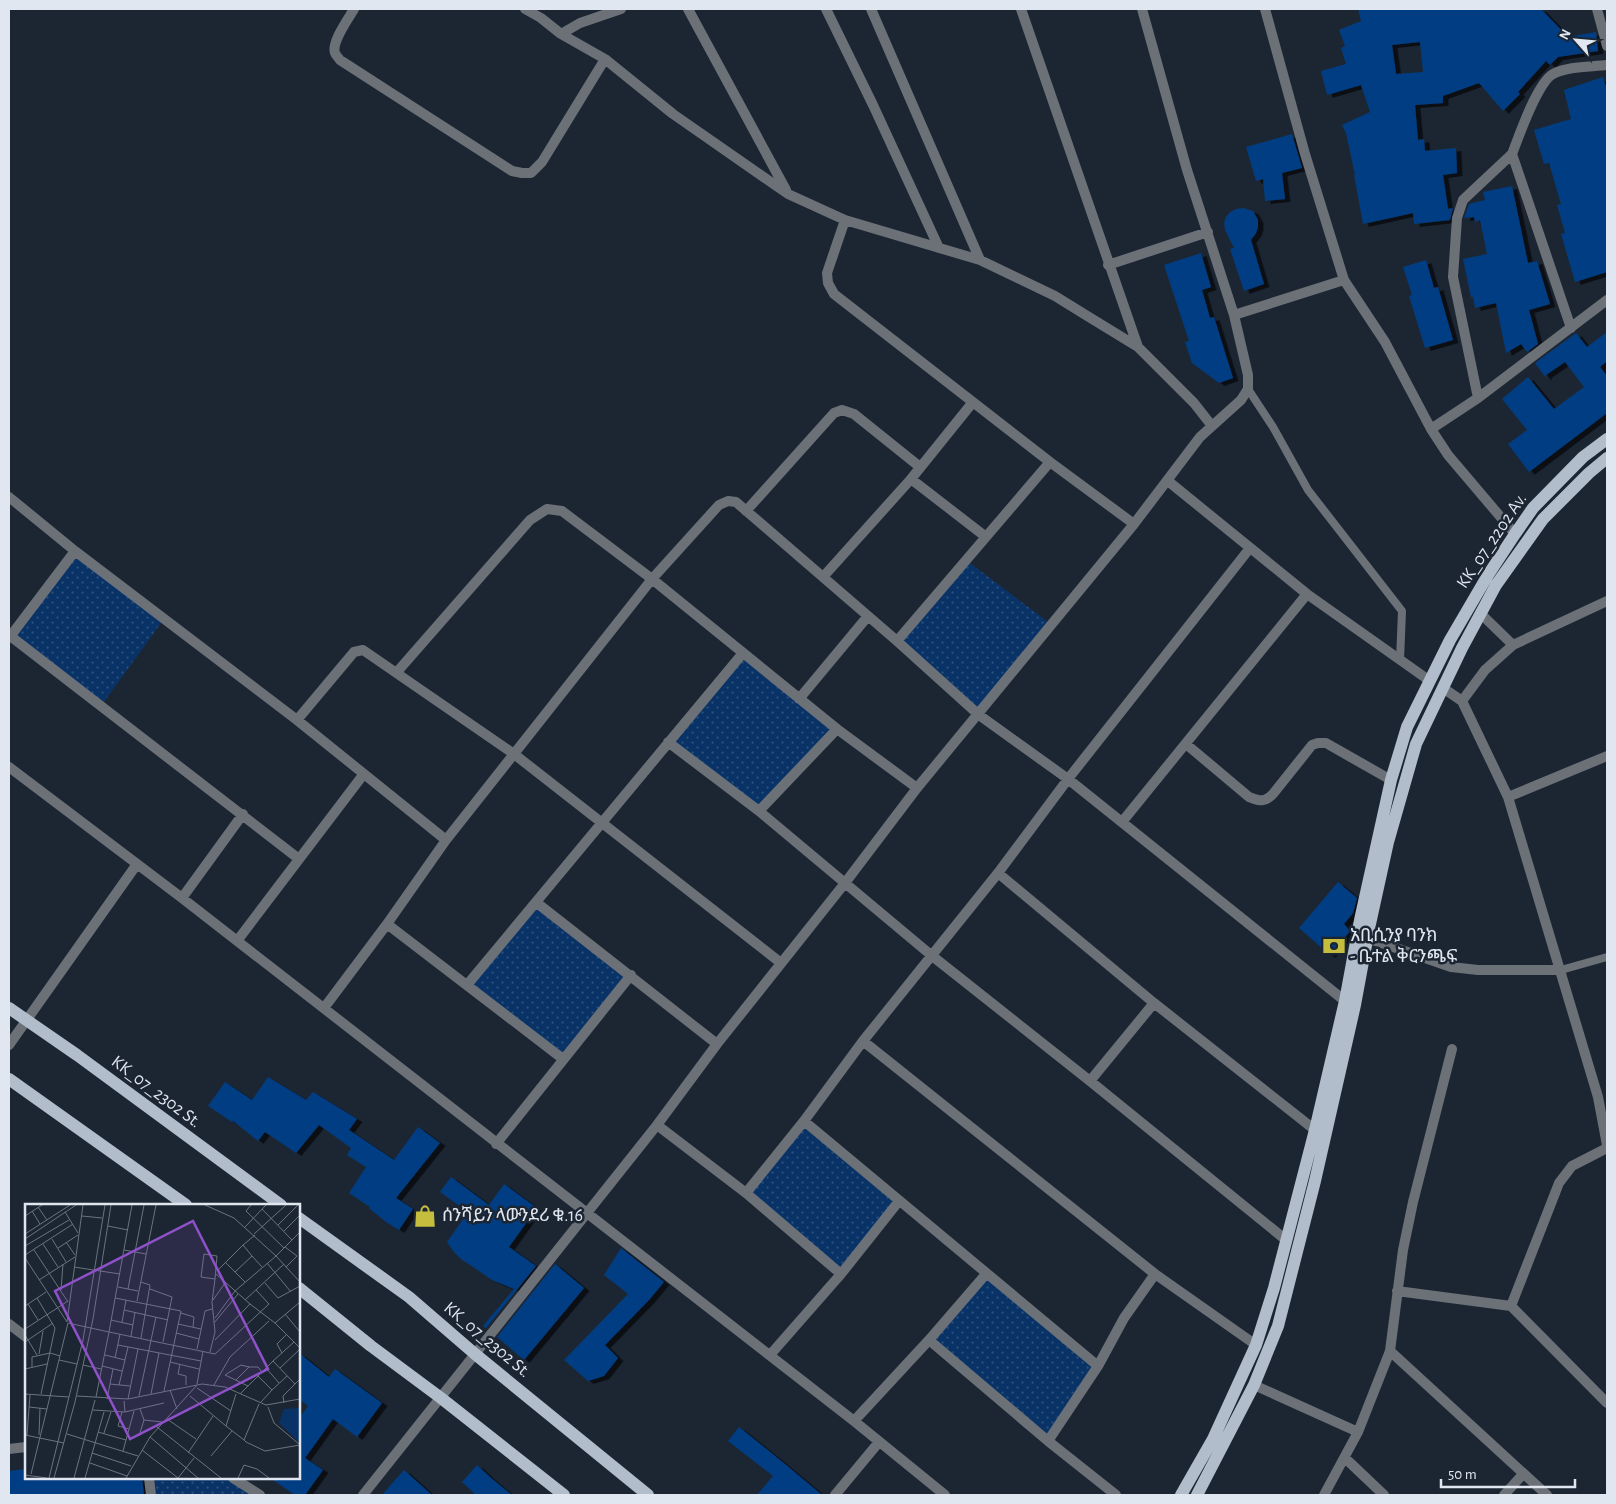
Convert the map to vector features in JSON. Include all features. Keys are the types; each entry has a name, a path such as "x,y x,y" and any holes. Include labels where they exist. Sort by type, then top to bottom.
{"main road":[{"name":"KK_07_2202 Av.","path":"1181,1495 1213,1439 1256,1345 1274,1288 1315,1130 1345,1001 1360,920 1391,780 1407,727 1450,640 1514,534 1533,508 1583,457 1607,439"},
{"path":"1197,1495 1254,1385 1278,1326 1313,1191 1355,1005 1367,938 1388,842 1416,744 1496,585 1543,519 1589,473 1607,458"},
{"name":"KK_07_2302 St.","path":"9,1008 77,1055 280,1204"},
{"path":"9,1079 185,1204"},
{"name":"KK_07_2302 St.","path":"300,1219 409,1297 475,1354 648,1495"},
{"path":"300,1289 564,1495"}],"street":[{"path":"354,9 334,47 335,54 340,60 512,171 522,173 531,173 542,162 605,59"},
{"path":"525,9 539,13 561,34 605,59 673,114 788,194 846,220 980,260 1055,296 1138,347 1194,403 1212,426"},
{"path":"561,34 580,23 621,9"},
{"path":"688,9 788,194"},
{"path":"826,9 939,248"},
{"path":"871,9 980,260"},
{"path":"1021,9 1108,265 1138,347"},
{"path":"363,1495 657,1125 717,1044 845,883 917,788 979,715 1134,524 1200,438 1241,400 1248,389 1248,375 1234,315 1187,170 1142,9"},
{"path":"1265,9 1305,154 1344,280 1385,342 1430,430 1448,455 1514,534"},
{"path":"1598,9 1607,46"},
{"path":"1478,398 1453,277 1457,218 1463,200 1512,154 1544,82 1552,75 1565,70 1607,66"},
{"path":"1512,154 1571,328"},
{"path":"846,220 827,273 828,283 834,294 1050,462 1134,524"},
{"path":"1108,265 1208,232"},
{"path":"1234,315 1344,280"},
{"path":"1430,430 1478,398 1607,300"},
{"path":"824,577 911,479 973,402"},
{"path":"746,511 834,413 842,410 854,414 920,467"},
{"path":"897,641 1050,462"},
{"path":"911,479 986,537"},
{"path":"1168,480 1307,594 1430,681"},
{"path":"9,497 75,551 297,720 446,840"},
{"path":"324,1008 387,924 446,840 652,579 719,504 728,501 736,502 824,577 979,715 1068,779 1345,1001"},
{"path":"396,672 530,520 547,509 562,510 652,579 799,700 917,788"},
{"path":"746,1193 804,1121 863,1041 998,873 1068,779 1250,548"},
{"path":"75,551 9,636 298,859"},
{"path":"1122,822 1307,594"},
{"path":"1462,700 1485,670 1514,645 1607,601"},
{"path":"1480,614 1514,645"},
{"path":"799,700 868,616"},
{"path":"297,720 354,652 362,650 514,754 781,963"},
{"path":"467,985 743,653"},
{"path":"1443,688 1462,700 1508,797 1561,970 1603,1094 1607,1147 1572,1166 1560,1183 1511,1306"},
{"path":"759,811 837,729"},
{"path":"668,742 759,811 931,955 1286,1240"},
{"path":"1186,744 1249,796 1261,801 1268,800 1312,745 1318,743 1326,743 1391,780"},
{"path":"1508,797 1607,756"},
{"path":"9,767 324,1008 496,1144 770,1355 945,1495"},
{"path":"237,941 363,775"},
{"path":"182,898 242,814"},
{"path":"9,1045 137,864"},
{"path":"998,873 1154,1003 1315,1130"},
{"path":"536,903 717,1044"},
{"path":"387,924 563,1059"},
{"path":"1367,938 1451,967 1478,970 1561,970"},
{"path":"496,1144 631,976"},
{"path":"1090,1081 1154,1003"},
{"path":"863,1041 1155,1274 1256,1345"},
{"path":"1324,1495 1358,1432 1390,1351 1403,1250 1413,1202 1452,1049"},
{"path":"804,1121 1098,1366"},
{"path":"657,1125 746,1193 841,1274"},
{"path":"770,1355 841,1274 899,1201"},
{"path":"854,1421 930,1340 986,1274"},
{"path":"1048,1441 1098,1366 1124,1318 1155,1274"},
{"path":"1397,1291 1511,1306 1607,1403"},
{"path":"9,1324 25,1336"},
{"path":"930,1340 1048,1441 1116,1495"},
{"path":"1390,1351 1547,1495"},
{"path":"1254,1385 1358,1432"},
{"path":"835,1495 879,1442"},
{"path":"10,1448 25,1447"},
{"path":"1345,1458 1384,1495"},
{"path":"1504,1495 1523,1474"},
{"path":"149,1479 151,1495"},
{"path":"235,1479 260,1495"}],"lane":[{"path":"1248,389 1273,427 1308,490 1402,612 1400,660"},
{"path":"1561,970 1607,957"}],"shaded area":[{"path":"75,551 164,619 101,706 10,636"},
{"path":"966,560 1052,625 979,715 897,641"},
{"path":"743,653 837,729 759,811 668,742"},
{"path":"537,903 631,975 563,1059 467,985"},
{"path":"804,1121 899,1201 841,1274 746,1193"},
{"path":"986,1274 1098,1366 1048,1441 929,1340"},
{"path":"149,1479 233,1479 258,1495 151,1495"}],"building":[{"path":"1358,9 1541,9 1568,37 1596,32 1598,51 1558,57 1550,65 1546,61 1518,92 1520,94 1503,111 1479,83 1443,96 1443,103 1415,105 1418,140 1424,139 1425,151 1456,148 1457,173 1443,175 1448,209 1453,208 1450,220 1414,224 1413,213 1363,224 1355,175 1346,133 1342,125 1370,112 1361,85 1327,95 1321,71 1346,64 1341,48 1345,46 1339,30 1361,21","holes":["1420,42 1423,72 1396,74 1392,45"]},
{"path":"1603,77 1607,90 1607,272 1575,282 1561,234 1565,233 1557,205 1561,204 1549,163 1544,164 1534,130 1571,119 1564,90"},
{"path":"1292,134 1302,168 1282,173 1285,199 1265,201 1263,179 1256,181 1246,147"},
{"path":"1512,186 1528,263 1537,261 1550,304 1529,310 1538,344 1527,352 1521,344 1506,353 1496,303 1475,308 1473,297 1471,297 1463,259 1487,254 1480,220 1475,222 1474,217 1464,218 1469,204 1485,200 1483,192"},
{"path":"1243,208 1253,211 1258,220 1256,233 1251,240 1264,284 1244,291 1230,249 1234,248 1225,230 1224,223 1230,212"},
{"path":"1201,253 1211,287 1202,290 1210,318 1214,317 1233,378 1219,383 1192,363 1185,342 1189,341 1164,265"},
{"path":"1426,260 1434,288 1438,287 1453,340 1425,348 1409,296 1412,295 1403,267"},
{"path":"1607,332 1607,361 1600,367 1607,376 1607,413 1529,472 1508,444 1527,430 1502,399 1528,377 1554,409 1584,387 1565,362 1546,375 1546,378 1535,363 1576,333 1587,347"},
{"path":"1338,882 1357,898 1353,913 1344,924 1350,931 1330,955 1299,928"},
{"path":"268,1077 306,1100 313,1092 357,1119 349,1130 394,1160 418,1127 440,1143 396,1198 413,1209 399,1230 349,1193 366,1167 347,1155 351,1148 319,1125 296,1153 265,1132 258,1141 233,1121 208,1106 225,1082 252,1100"},
{"path":"451,1177 489,1205 504,1184 537,1208 509,1247 536,1266 486,1328 483,1326 514,1289 492,1280 461,1259 447,1242 468,1212 440,1192"},
{"path":"621,1248 664,1282 605,1345 618,1358 604,1376 588,1381 564,1360 628,1294 604,1275"},
{"path":"555,1264 584,1288 524,1360 497,1337"},
{"path":"300,1354 329,1377 335,1369 382,1403 357,1437 333,1419 305,1458 323,1470 305,1495 295,1495 271,1479 300,1479 300,1417 308,1406 300,1400"},
{"path":"739,1427 822,1495 757,1495 773,1476 728,1441"},
{"path":"477,1465 512,1495 476,1495 462,1482"},
{"path":"25,1469 25,1479 142,1479 144,1495 9,1495 9,1471"},
{"path":"404,1470 432,1495 382,1495"}],"place":[{"name":"አቢሲንያ ባንክ - ቤተል ቅርንጫፍ","path":"1334,946"},
{"name":"ሰንሻይን ላውንደሪ ቁ.16","path":"425,1216"}]}
